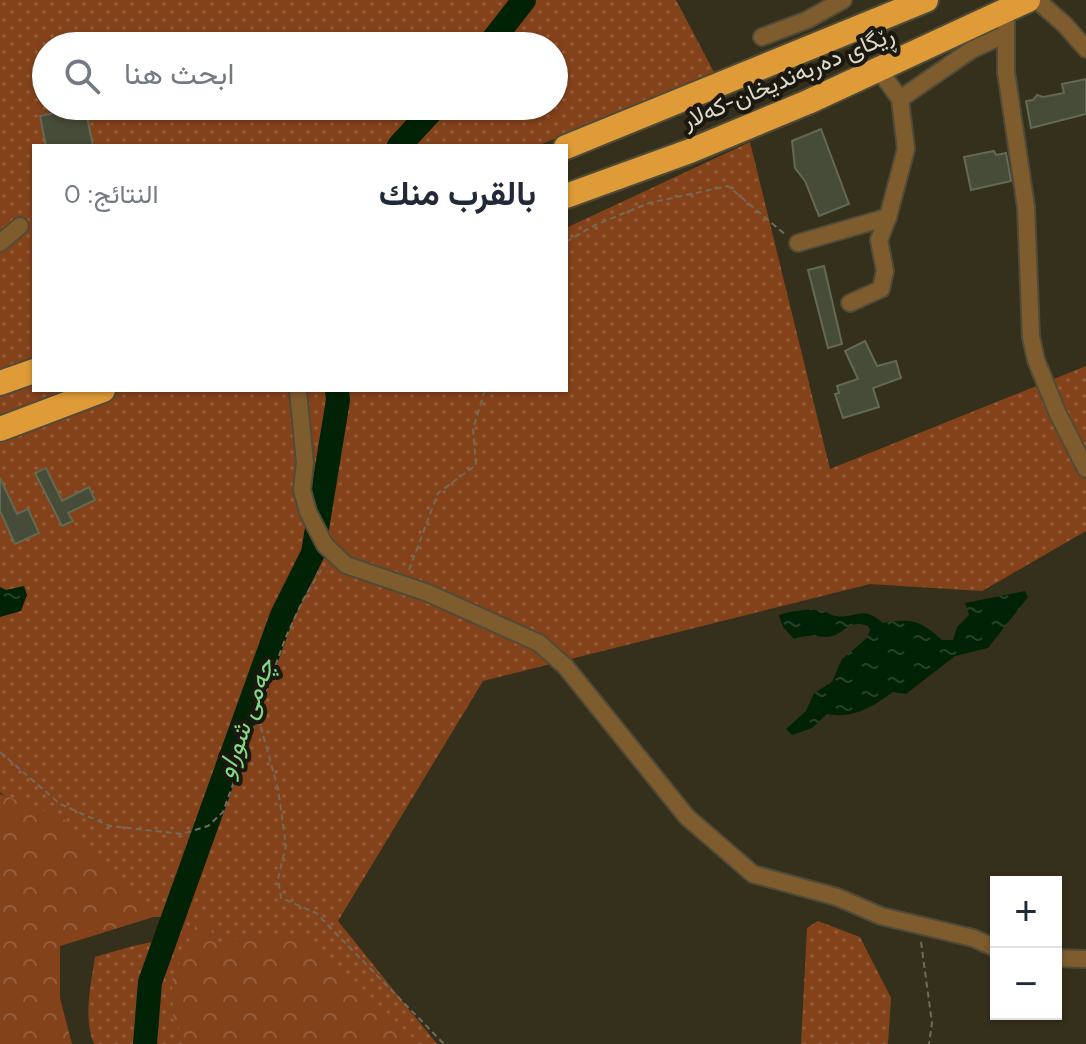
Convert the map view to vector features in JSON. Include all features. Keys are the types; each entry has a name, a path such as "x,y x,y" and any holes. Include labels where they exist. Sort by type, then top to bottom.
{"highway":[{"name":"ڕێگای دەربەندیخان-کەلار","path":"568,146 926,0"},
{"name":"ڕێگای دەربەندیخان-کەلار","path":"568,195 690,151 1013,15"},
{"path":"0,383 32,372"},
{"path":"0,429 98,392"}],"street":[{"path":"762,37 807,20 843,0"},
{"path":"1037,0 1086,49"},
{"path":"900,99 971,50 1013,15"},
{"path":"1013,15 1007,85 1026,207 1031,337 1036,360 1058,414 1086,469"},
{"path":"850,303 881,289 885,271 879,240 906,149 900,99 879,70"},
{"path":"798,243 888,217"},
{"path":"0,243 20,226"},
{"path":"298,392 305,463 302,490 308,512 333,555 346,565 404,585 539,643 565,666 687,817 753,874 837,897 881,916 973,938 990,945"},
{"path":"1062,958 1086,959"}],"path":[{"path":"568,241 595,225 649,203 728,186 798,243"},
{"path":"404,585 427,515 438,493 476,465 473,429 484,392"},
{"path":"0,752 60,804 110,826 182,834 208,826 223,812 303,600 319,570 333,555"},
{"path":"258,714 278,789 286,845 278,879 281,898 316,913 444,1044"},
{"path":"919,925 932,1023 929,1044"}],"green space":[{"path":"0,0 676,0 715,74 542,144 32,144 32,392 568,392 568,227 750,142 830,469 1086,366 1086,531 982,591 870,584 483,681 338,921 437,1044 94,1044 88,1012 95,957 178,936 182,927 169,917 153,917 59,946 33,818 0,792"},
{"path":"0,794 63,818 153,917 60,946 60,998 72,1044 0,1044"},
{"path":"201,913 218,943 255,934 309,937 419,1044 188,1044 173,1018 172,980"},
{"path":"818,921 860,937 891,998 888,1044 801,1044 807,928"}],"water":[{"path":"24,586 27,595 21,611 0,617 0,587 6,590"},
{"path":"1025,591 1028,597 988,648 955,656 906,694 893,692 854,713 827,714 812,728 792,735 786,729 806,711 814,693 832,682 842,659 867,638 870,630 868,626 855,624 833,636 794,639 783,627 779,615 807,610 835,616 864,613 883,623 915,622 942,640 953,640 957,627 969,615 965,603"}],"building":[{"path":"1086,79 1086,114 1031,128 1026,101 1033,100 1037,95 1043,97 1064,93 1062,84"},
{"path":"41,120 88,120 93,144 46,144"},
{"path":"821,129 849,204 819,216 805,181 795,168 792,141"},
{"path":"994,151 996,155 1006,153 1011,181 971,190 964,157"},
{"path":"824,266 842,344 828,348 808,270"},
{"path":"865,341 877,366 896,361 901,378 873,388 879,407 843,418 835,394 839,393 837,386 858,379 845,351"},
{"path":"46,468 62,501 89,487 95,500 68,513 73,521 62,526 35,473"},
{"path":"0,478 17,514 28,509 39,533 15,544 0,511"}],"waterway":[{"name":"چەمی شوراو","path":"499,32 524,0"},
{"name":"چەمی شوراو","path":"401,144 423,120"},
{"name":"چەمی شوراو","path":"145,1044 150,982 282,615 313,553 337,392"}]}
